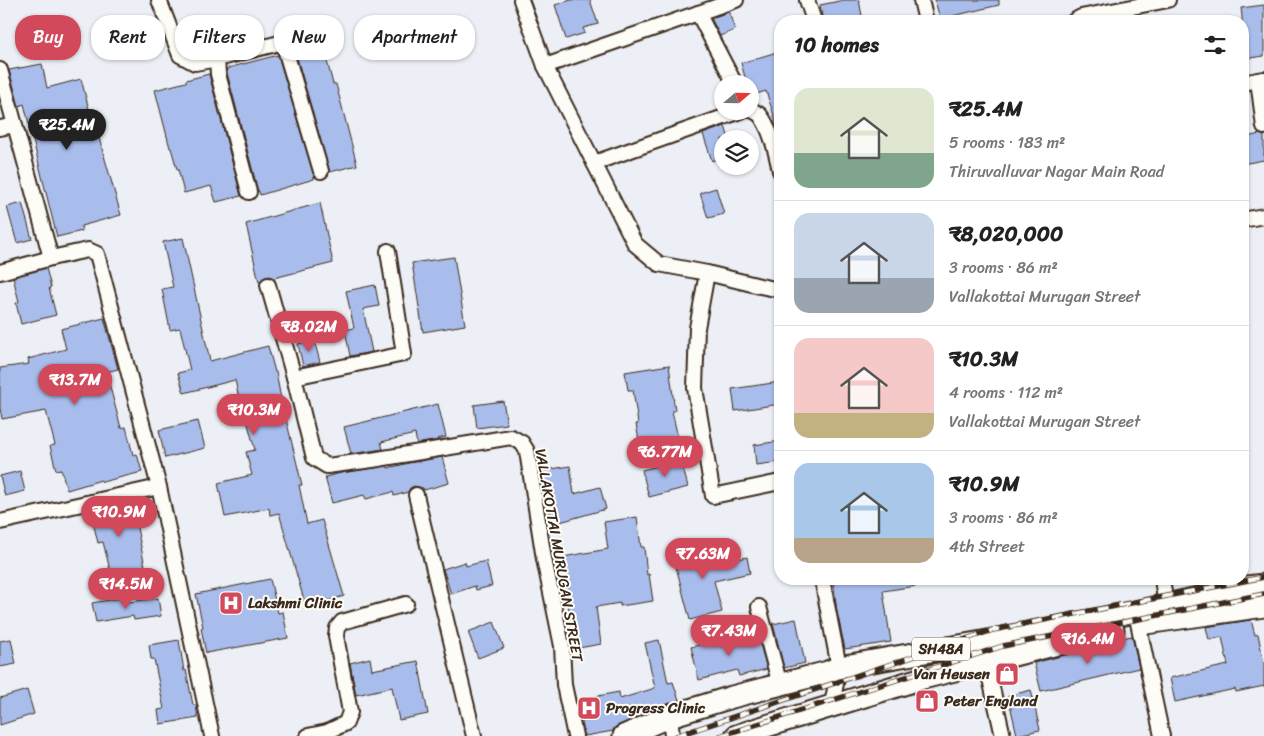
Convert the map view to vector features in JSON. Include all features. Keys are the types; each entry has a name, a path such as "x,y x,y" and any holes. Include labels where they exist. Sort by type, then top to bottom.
{"main road":[{"name":"SH48A","path":"736,736 757,732 832,705 923,678 1137,618 1166,606 1264,585"},
{"name":"SH48A","path":"624,736 671,726 732,697 828,672 839,667 1137,618 1264,606"}],"street":[{"path":"159,0 175,42"},
{"path":"521,0 545,66 635,244 659,264 708,273 774,289"},
{"path":"545,66 736,0"},
{"path":"807,0 812,15"},
{"path":"921,0 925,15"},
{"path":"1091,15 1168,0"},
{"path":"698,13 731,75"},
{"path":"189,60 195,63 212,60"},
{"path":"217,60 218,74 249,192"},
{"path":"288,60 321,171"},
{"path":"0,70 51,258"},
{"path":"1261,79 1264,126"},
{"path":"759,114 767,127 774,148"},
{"path":"594,163 716,120"},
{"path":"0,128 15,125"},
{"path":"1249,219 1264,216"},
{"path":"0,272 88,250 98,254 159,487 212,736"},
{"path":"268,285 294,377 404,354 388,251"},
{"path":"708,273 697,328 695,388 713,496 774,483"},
{"name":"VALLAKOTTAI MURUGAN STREET","path":"294,377 314,458 326,466 511,437 522,443 527,451 544,559 562,646 564,685 575,736"},
{"path":"0,522 159,487"},
{"path":"416,495 474,736"},
{"path":"823,585 839,667 832,705"},
{"path":"1163,585 1166,606"},
{"path":"308,736 327,732 346,723 350,712 336,636 337,628 342,622 406,604"},
{"path":"759,606 780,685"},
{"path":"1137,618 1162,736"},
{"path":"986,661 1003,736"}],"building":[{"path":"571,0 590,0 598,24 583,28 585,33 566,39 555,5"},
{"path":"844,0 859,0 862,15 822,15 820,5"},
{"path":"935,0 999,0 999,5 957,15 939,15"},
{"path":"1264,5 1264,56 1249,58 1249,15 1242,15 1241,8"},
{"path":"729,12 735,30 720,36 711,18"},
{"path":"774,53 774,116 766,91 759,93 759,75 744,75 741,63"},
{"path":"274,56 274,60 279,60 314,179 260,195 226,69"},
{"path":"298,60 327,60 333,84 336,84 357,165 330,172"},
{"path":"42,64 47,88 81,79 121,215 81,226 82,231 57,237 24,104 19,106 9,70"},
{"path":"209,74 241,196 216,202 211,186 184,193 155,90"},
{"path":"725,126 726,130 714,130"},
{"path":"714,130 714,160 712,161 703,134"},
{"path":"1260,134 1264,136 1264,160 1249,163 1249,136"},
{"path":"716,188 724,214 708,218 700,193"},
{"path":"22,203 32,239 17,243 7,207"},
{"path":"320,203 333,263 274,278 266,277 259,282 246,224"},
{"path":"183,238 210,361 268,346 276,372 302,485 299,485 307,524 322,520 344,596 306,607 279,513 270,515 269,508 225,517 218,483 252,475 246,452 255,450 242,402 240,403 235,380 184,393 178,373 190,370 180,328 170,330 162,289 173,287 163,242"},
{"path":"454,257 465,325 423,332 412,263"},
{"path":"46,268 56,315 21,324 16,303 19,302 13,277"},
{"path":"375,285 379,306 363,309 372,352 350,356 345,330 354,328 346,291"},
{"path":"104,318 118,369 106,372 121,428 126,427 133,455 137,454 142,472 102,482 101,480 67,490 61,469 56,470 50,446 55,445 46,411 2,419 0,408 0,368 29,364 28,359 66,349 61,329"},
{"path":"314,340 320,362 303,366 298,344"},
{"path":"669,365 675,411 672,411 678,438 640,446 633,390 628,390 625,372"},
{"path":"774,383 774,405 735,411 732,389"},
{"path":"503,401 507,424 477,428 474,405"},
{"path":"438,404 446,437 417,444 415,434 381,442 383,449 351,454 344,427"},
{"path":"198,421 205,448 165,458 159,430"},
{"path":"774,442 774,463 756,465 754,445"},
{"path":"442,457 449,483 424,490 414,486 408,492 394,496 393,492 366,499 364,495 332,503 325,477 387,466 388,468"},
{"path":"681,460 688,487 649,497 642,470"},
{"path":"570,466 574,494 600,487 606,509 553,524 544,489 542,489 539,471"},
{"path":"20,471 25,491 5,496 0,476"},
{"path":"132,504 145,566 111,574 103,542 98,543 91,514"},
{"path":"637,517 641,547 644,547 647,575 649,574 653,601 620,606 620,603 596,607 601,644 573,649 570,626 572,626 565,588 569,587 563,557 608,549 604,522"},
{"path":"695,543 700,568 747,557 750,573 714,581 722,612 690,620 670,548"},
{"path":"486,561 492,586 476,590 475,586 451,594 443,569 465,562 466,566"},
{"path":"270,579 278,613 283,612 288,638 206,653 196,594"},
{"path":"834,585 916,585 883,591 891,642 845,649"},
{"path":"121,598 122,603 158,598 161,616 134,620 133,616 96,622 92,603"},
{"path":"796,619 805,663 784,668 773,624"},
{"path":"1251,620 1255,635 1258,634 1264,664 1264,686 1236,692 1235,689 1175,702 1170,678 1228,665 1222,637 1209,640 1206,627"},
{"path":"494,622 504,648 478,658 468,632"},
{"path":"757,633 767,669 739,676 737,670 699,680 691,647 722,639 722,642"},
{"path":"1132,636 1139,668 1041,691 1034,663 1116,642 1122,638"},
{"path":"11,639 16,664 0,667 0,641"},
{"path":"179,640 184,671 186,670 193,705 196,705 198,718 160,724 158,710 164,709 154,659 151,659 149,645"},
{"path":"659,640 668,683 673,682 679,700 619,725 613,731 585,736 577,700 619,692 620,699 655,688 645,643"},
{"path":"370,658 372,670 418,661 428,714 399,720 392,687 356,695 350,663"},
{"path":"27,690 34,714 0,725 0,698"},
{"path":"1031,690 1040,730 1017,735 1008,696"}],"railway":[{"path":"1249,580 1264,577"},
{"path":"676,736 993,630 1223,585"},
{"path":"720,736 1003,646 1264,594"}],"place":[{"name":"Lakshmi Clinic","path":"231,603"},
{"name":"Van Heusen","path":"1007,674"},
{"name":"Peter England","path":"927,701"},
{"name":"Progress Clinic","path":"589,708"}]}
